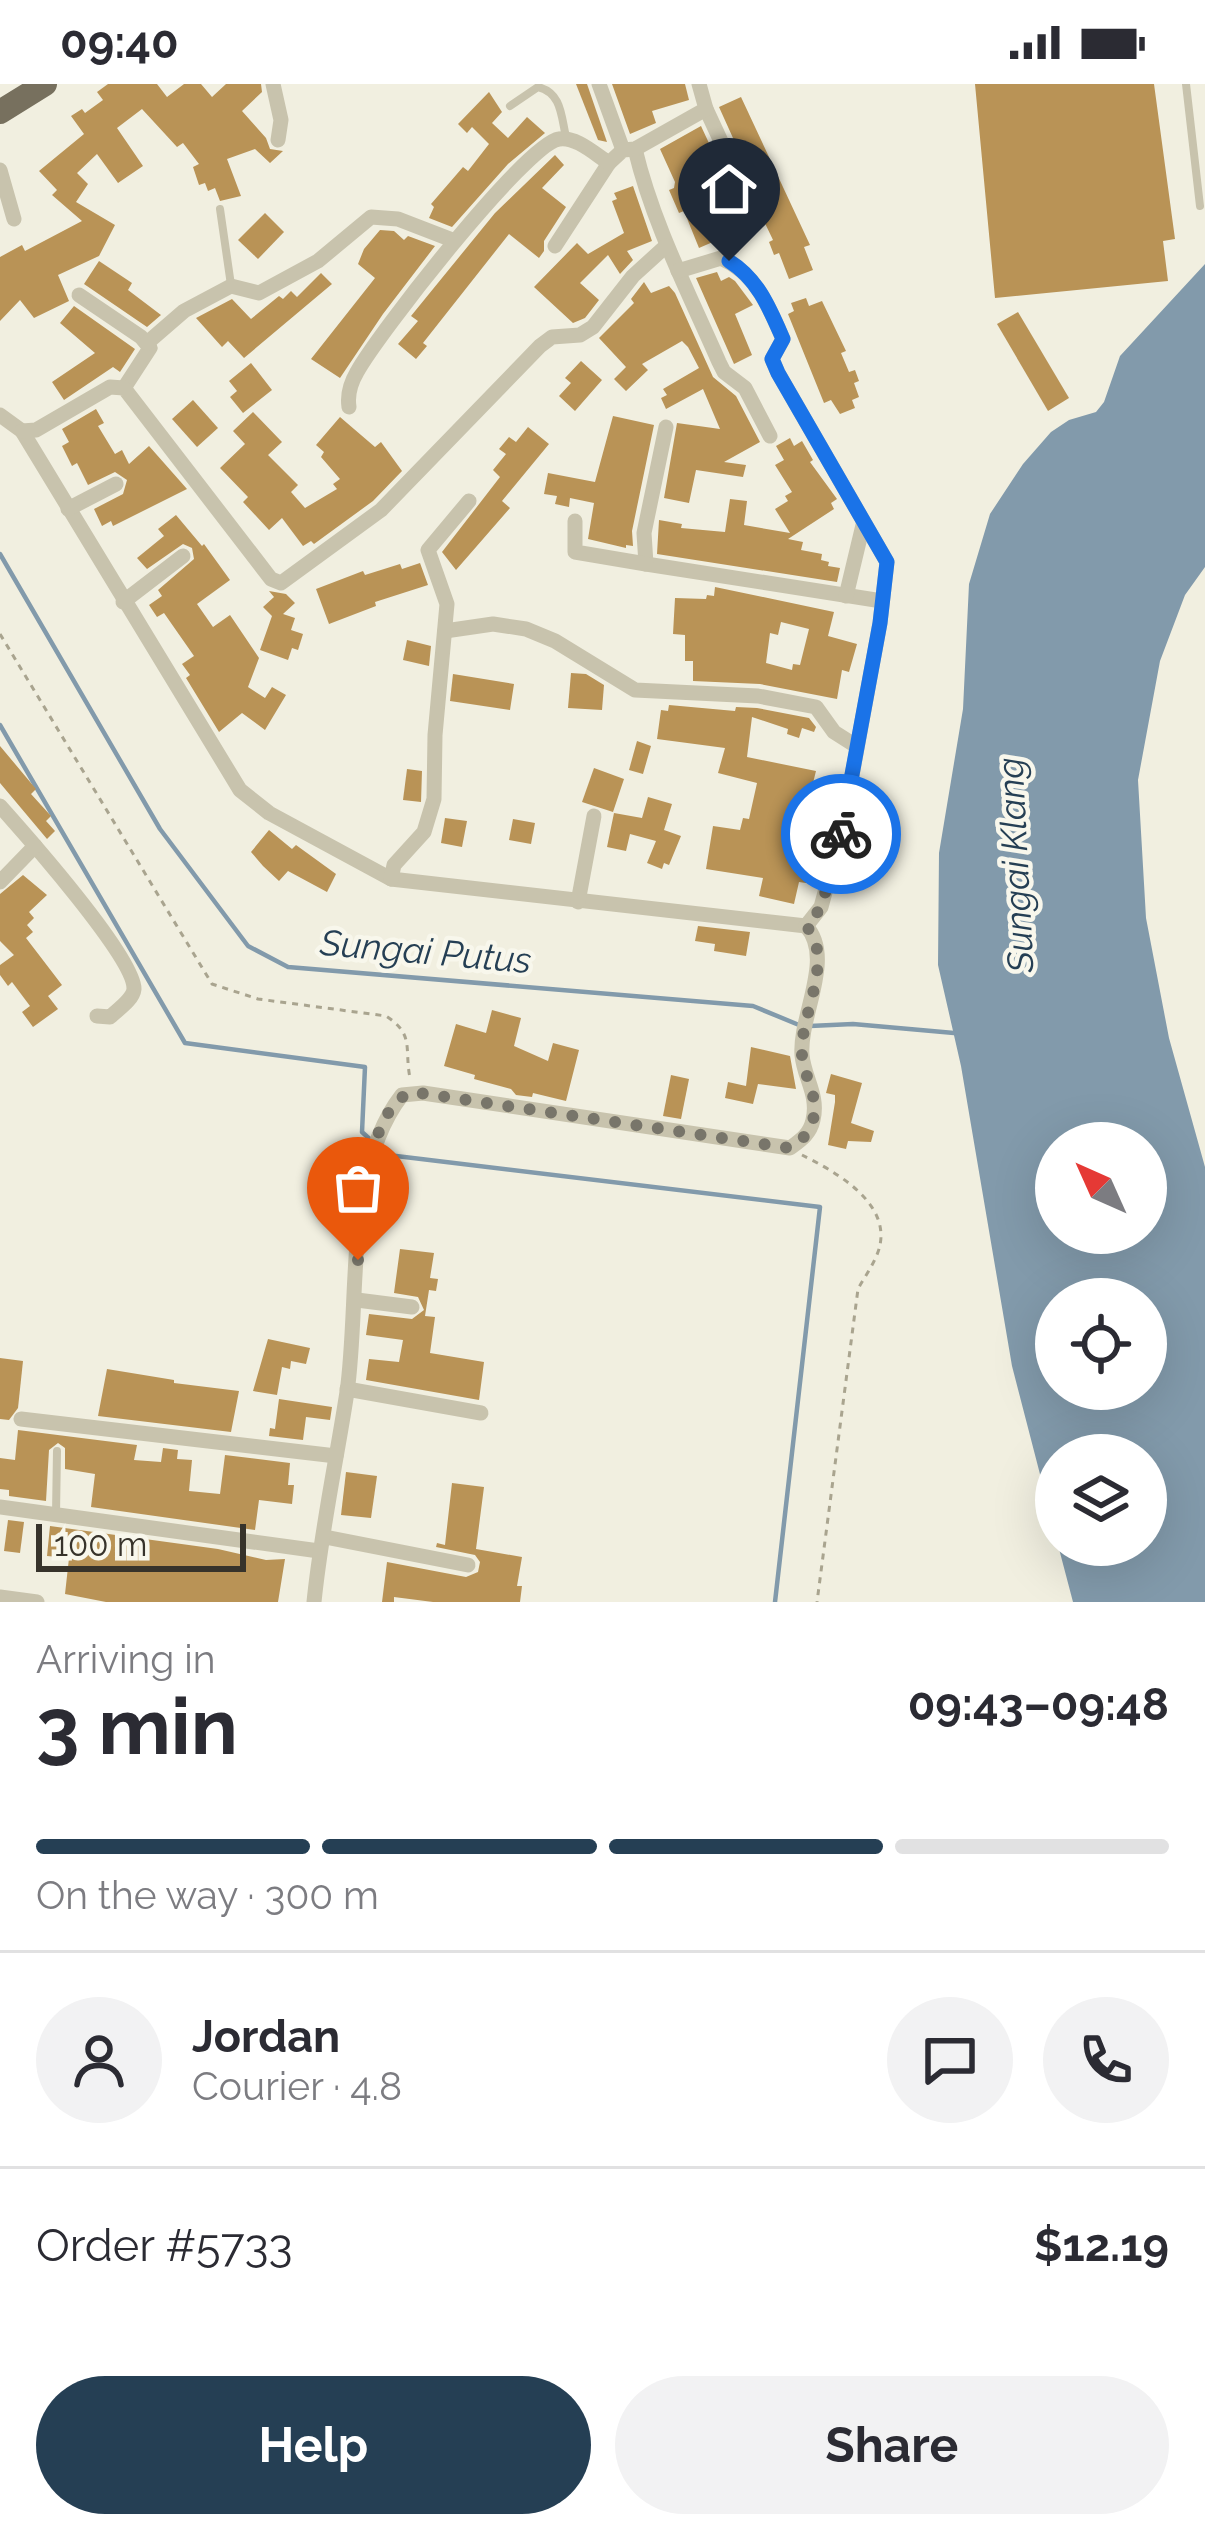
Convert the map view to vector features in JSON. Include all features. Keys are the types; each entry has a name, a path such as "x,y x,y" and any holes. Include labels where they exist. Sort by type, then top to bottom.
{"main road":[{"path":"0,112 45,84"}],"street":[{"path":"273,84 281,120 278,140"},
{"path":"599,84 724,372 745,388 770,436"},
{"path":"699,84 731,163"},
{"path":"556,246 609,163 706,109"},
{"path":"349,407 347,396 358,369 455,241 535,156 553,140 566,139 609,163"},
{"path":"0,172 14,219"},
{"path":"147,343 184,311 231,286 259,292 318,261 371,218 385,215 455,241"},
{"path":"22,431 35,430 110,387 124,388 271,579 281,583 381,510 540,346 552,337 580,335 593,327 633,275 666,246"},
{"path":"678,271 721,258 741,268 764,297 783,339 772,359 887,562 842,830 821,908 806,926"},
{"path":"79,295 147,343 148,352 124,388"},
{"path":"0,415 22,431 240,790 269,812 392,879 806,926"},
{"path":"646,564 644,533 666,427"},
{"path":"68,509 116,484"},
{"path":"392,879 394,865 424,832 434,799 446,594 428,550 469,500"},
{"path":"575,521 575,552 882,601"},
{"path":"846,596 863,525"},
{"path":"123,602 183,556"},
{"path":"445,631 493,625 526,629 555,641 635,690 758,696 816,707 834,732 856,746"},
{"path":"0,806 119,954 134,986 133,995 110,1017 97,1016"},
{"path":"578,902 594,816"},
{"path":"0,882 35,846"},
{"path":"314,1602 347,1389 369,1160 402,1095 413,1092 790,1148 807,1135 815,1096 802,1054 818,949 806,926"},
{"path":"357,1300 412,1307"},
{"path":"347,1389 481,1413"},
{"path":"21,1419 336,1456"},
{"path":"0,1507 468,1565"},
{"path":"0,1598 37,1602"}],"lane":[{"path":"1186,84 1200,206"},
{"path":"510,106 538,88 548,90 557,98 566,139"},
{"path":"220,209 231,286"},
{"path":"56,1451 56,1515"}],"path":[{"path":"0,634 212,984 258,999 386,1016 407,1036 413,1092"},
{"path":"790,1148 854,1184 880,1226 880,1247 858,1289 817,1602"}],"water":[{"name":"Sungai Klang","path":"1205,264 1205,567 1185,595 1160,661 1138,780 1146,918 1169,1038 1205,1167 1205,1602 1073,1602 1064,1566 1167,1566 1167,1434 1035,1434 1035,1455 1012,1366 961,1066 938,965 939,853 963,709 969,584 990,514 1023,464 1051,432 1069,420 1096,412 1120,356"}],"building":[{"path":"108,84 157,84 167,97 184,84 201,84 212,97 226,84 261,84 262,92 242,111 270,149 283,151 270,163 255,149 227,159 241,196 220,201 215,188 208,191 205,183 199,185 193,167 199,164 183,143 177,147 142,109 117,128 143,166 118,183 97,154 77,173 88,184 76,202 115,225 99,256 58,275 69,301 34,318 20,300 0,321 0,257 22,245 25,251 82,221 52,195 57,190 39,171 84,134 71,116 103,100 97,92"},
{"path":"576,84 587,84 607,142 598,140"},
{"path":"612,84 685,84 689,100 652,111 656,123 630,134"},
{"path":"975,84 1154,84 1175,239 1163,241 1168,281 995,298"},
{"path":"489,92 502,112 492,123 508,138 527,117 545,133 508,164 452,227 429,218 431,204 463,167 468,171 489,144 472,127 467,133 458,124"},
{"path":"741,97 810,245 804,247 813,270 789,279 779,253 774,255 769,242 773,240 740,171 742,158 719,107"},
{"path":"701,126 721,169 697,180 722,238 699,248 684,211 679,213 669,190 675,182 660,149"},
{"path":"555,155 564,165 542,188 566,207 544,241 544,251 539,258 509,234 423,343 427,346 416,359 398,344 418,321 411,316 495,213"},
{"path":"633,186 652,241 627,251 633,260 620,274 608,255 580,283 599,300 585,318 573,323 534,287 577,243 588,254 624,233 612,201 617,199 614,193"},
{"path":"265,213 284,232 258,259 238,240"},
{"path":"380,230 435,246 340,378 311,359 375,278 358,264"},
{"path":"99,261 132,283 128,290 161,315 147,327 84,284"},
{"path":"717,272 721,281 729,277 735,281 753,305 735,314 752,355 734,364 696,278"},
{"path":"321,273 332,284 244,358 228,341 222,347 196,318 232,299 251,319 279,296 283,299 291,291 297,297"},
{"path":"644,282 651,293 669,286 675,293 713,377 736,396 760,442 724,462 746,465 743,477 696,470 689,503 664,498 677,423 720,429 703,389 666,409 661,398 667,395 663,389 699,368 688,347 682,341 642,364 648,370 626,391 614,379 626,367 599,338 634,303 631,299"},
{"path":"806,298 809,306 822,301 846,351 841,353 849,372 855,370 859,381 854,383 859,397 852,400 855,408 840,414 831,400 824,403 788,314 794,311 791,303"},
{"path":"74,306 135,349 120,372 113,367 64,400 52,382 95,353 60,323"},
{"path":"1018,312 1069,398 1048,411 997,324"},
{"path":"581,361 602,380 575,411 559,396 571,383 565,378"},
{"path":"251,363 272,390 243,413 230,397 237,391 229,381"},
{"path":"193,400 218,428 197,447 172,419"},
{"path":"96,409 104,423 98,426 115,454 122,450 129,464 149,446 187,489 113,526 111,521 102,526 94,509 123,494 127,480 115,472 88,485 62,446 69,442 62,429"},
{"path":"253,412 282,442 268,455 298,485 291,492 305,508 337,489 333,484 340,479 316,445 340,417 375,447 381,442 402,471 373,501 314,544 303,546 282,518 269,530 243,502 248,497 220,468 245,444 233,431"},
{"path":"613,416 654,425 633,546 626,548 588,539 594,503 570,498 569,507 555,504 557,496 544,494 548,473 595,482"},
{"path":"528,427 549,444 502,501 510,508 456,570 442,552 500,477 493,470 506,454 499,449 509,437 516,442"},
{"path":"790,438 794,446 802,441 810,462 837,499 831,503 834,509 788,539 803,542 801,550 822,554 828,566 840,568 837,582 657,554 659,520 682,524 681,528 725,532 730,499 747,501 744,525 790,533 775,509 792,492 775,465 784,460 776,446"},
{"path":"176,515 230,580 197,604 213,627 230,615 259,658 248,687 265,698 272,687 286,695 265,730 242,713 219,732 186,678 190,675 182,664 194,656 164,613 157,617 149,605 162,596 158,590 194,559 192,548 183,544 147,569 137,558 164,536 158,529"},
{"path":"420,563 428,585 375,602 376,606 329,624 316,589 363,571 365,575"},
{"path":"715,587 834,612 828,636 857,644 849,672 842,670 837,699 760,684 693,681 693,661 685,661 685,635 673,634 675,598 714,596","holes":["781,622 809,629 800,665 793,664 792,670 766,663 770,633 778,635"]},
{"path":"269,591 286,594 295,603 283,614 295,618 291,630 303,634 298,650 292,648 288,660 260,650 272,616 263,607 274,597"},
{"path":"407,640 431,646 429,666 403,660"},
{"path":"571,673 586,674 604,685 602,710 568,708"},
{"path":"453,674 514,684 510,710 450,701"},
{"path":"669,705 735,711 736,707 757,708 809,718 816,727 814,732 802,728 799,738 787,734 788,729 752,717 747,757 816,771 802,827 812,830 806,855 812,856 806,883 799,882 794,904 759,896 763,878 706,869 713,826 740,830 743,818 749,819 757,783 718,773 725,748 657,739 661,710 668,711"},
{"path":"637,741 651,746 643,774 629,770"},
{"path":"0,746 36,789 31,794 51,816 46,821 55,831 47,839 0,783"},
{"path":"594,768 624,779 613,812 582,802"},
{"path":"407,769 422,771 421,802 403,800"},
{"path":"648,797 672,804 664,830 681,836 669,865 664,863 662,869 647,863 656,841 630,834 626,851 607,847 614,813 642,818"},
{"path":"445,818 467,821 462,847 441,843"},
{"path":"513,819 535,823 531,844 509,840"},
{"path":"269,830 336,874 327,892 288,871 279,881 263,866 251,852"},
{"path":"23,875 47,895 29,912 34,918 27,925 33,932 26,938 62,985 48,996 58,1009 33,1027 22,1012 30,1006 12,982 8,986 0,975 0,965 14,955 0,941 0,894"},
{"path":"698,926 750,932 746,956 714,951 715,944 695,941"},
{"path":"492,1010 521,1018 514,1046 548,1061 553,1043 579,1050 566,1101 533,1093 532,1097 516,1095 511,1089 444,1066 456,1024 486,1033"},
{"path":"751,1047 790,1056 796,1089 758,1084 753,1104 725,1098 728,1082 746,1086"},
{"path":"831,1074 862,1083 851,1123 874,1131 871,1142 848,1141 846,1149 828,1145 835,1102 835,1095 826,1093"},
{"path":"671,1075 689,1079 681,1119 663,1116"},
{"path":"400,1249 434,1253 430,1278 438,1279 436,1291 429,1290 425,1316 435,1317 430,1353 484,1362 479,1400 366,1380 369,1359 399,1362 403,1340 366,1335 369,1314 412,1319 424,1310 418,1297 394,1293"},
{"path":"268,1339 310,1348 306,1364 291,1361 290,1369 282,1367 277,1395 253,1391"},
{"path":"0,1358 23,1361 18,1408 9,1420 0,1419"},
{"path":"107,1369 239,1391 231,1432 98,1416"},
{"path":"279,1399 332,1407 330,1420 306,1417 303,1440 269,1436 270,1428 275,1429"},
{"path":"18,1430 137,1445 134,1460 161,1462 163,1448 178,1450 177,1459 192,1460 189,1491 220,1494 225,1455 290,1463 292,1504 259,1500 255,1530 91,1507 95,1474 65,1469 65,1448 58,1443 49,1450 46,1501 9,1496 9,1490 0,1489 0,1458 15,1460"},
{"path":"346,1472 377,1476 371,1518 341,1515"},
{"path":"452,1483 484,1487 476,1549 522,1557 517,1586 522,1586 520,1602 394,1597 394,1602 382,1602 387,1562 466,1577 478,1572 480,1562 475,1555 436,1547 437,1543 445,1545"},
{"path":"8,1520 24,1522 20,1553 4,1551"},
{"path":"50,1526 266,1560 285,1559 278,1602 106,1602 65,1594 69,1558 47,1556"}],"waterway":[{"name":"Sungai Putus","path":"0,554 160,829 248,946 288,967 753,1006 799,1025"},
{"path":"0,725 185,1043 365,1067 362,1132 373,1142"},
{"name":"Sungai Putus","path":"810,1026 853,1024 954,1033"},
{"path":"382,1149 388,1155 820,1207 775,1602"}],"way so far":[{"path":"358,1260 369,1160 402,1095 413,1092 790,1148 807,1135 815,1096 802,1054 818,949 806,926 821,908 841,834"}],"route":[{"path":"729,261 741,268 764,297 783,339 772,359 778,373 887,562 841,834"}]}
